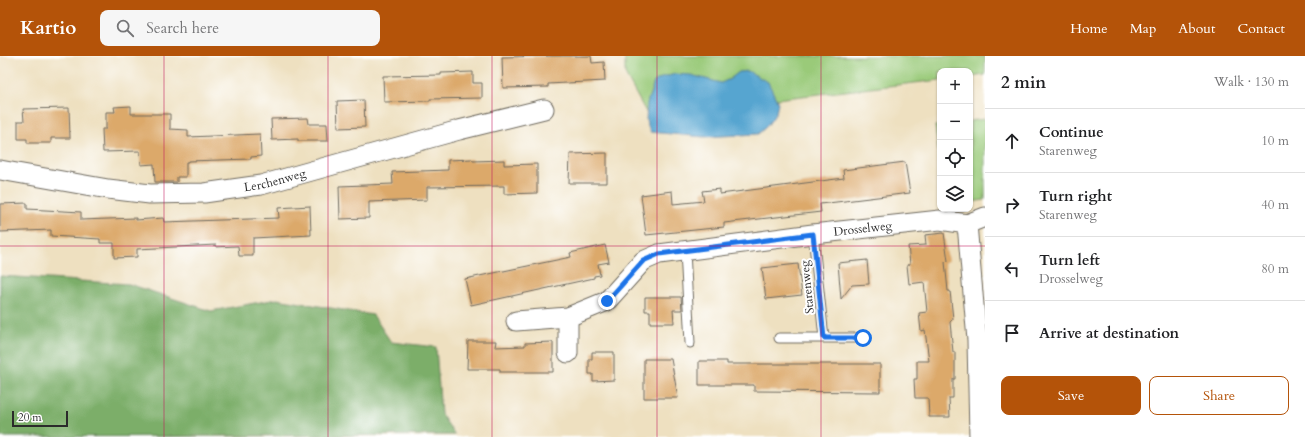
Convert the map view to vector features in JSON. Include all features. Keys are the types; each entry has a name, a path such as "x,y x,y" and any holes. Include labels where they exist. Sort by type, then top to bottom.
{"street":[{"name":"Lerchenweg","path":"0,170 108,189 150,194 204,193 261,185 459,130 544,109"},
{"path":"979,437 977,340 967,224 985,217"},
{"name":"Drosselweg","path":"516,321 568,317 607,301 643,261 659,254 813,234 940,220 967,224"},
{"path":"568,317 568,353"}],"lane":[{"name":"Starenweg","path":"813,234 824,338"},
{"path":"685,251 690,343"},
{"path":"779,338 863,338"}],"green space":[{"path":"625,56 985,56 985,75 973,77 973,68 937,68 937,80 647,114 625,74"},
{"path":"985,119 985,200 973,202 973,140 973,121"},
{"path":"935,126 937,126 937,141"},
{"path":"0,276 129,284 211,311 277,299 373,315 391,342 436,347 441,414 455,435 0,437"}],"water":[{"path":"748,71 768,82 778,103 776,113 767,126 758,134 704,137 650,132 646,121 647,103 654,82 661,78 675,74 691,75 721,83 730,79 739,72"}],"building":[{"path":"591,56 592,63 604,62 605,81 548,84 548,87 503,88 502,57"},
{"path":"473,72 473,83 482,83 482,98 384,102 383,76 441,75 441,73"},
{"path":"364,100 365,127 338,128 337,101"},
{"path":"131,106 131,114 170,114 170,129 188,130 188,137 260,134 261,156 251,157 251,159 188,161 186,162 186,177 177,177 177,182 155,182 154,164 141,165 140,151 103,152 102,129 106,129 106,112 115,112 114,107"},
{"path":"69,108 70,138 51,138 51,143 27,143 27,139 18,139 18,121 24,121 23,109"},
{"path":"308,118 309,124 327,124 328,141 298,141 298,139 272,140 271,119"},
{"path":"607,153 607,183 569,183 570,154"},
{"path":"472,159 473,161 504,160 504,165 537,164 537,193 504,194 504,186 427,187 427,200 369,202 369,218 340,219 339,186 393,184 392,172 448,170 448,160"},
{"path":"905,162 910,193 820,204 821,212 724,223 724,227 646,235 641,195 672,191 673,204 704,201 702,191 720,189 720,194 844,178 843,170"},
{"path":"27,203 27,209 81,212 81,220 136,218 136,220 163,218 164,222 279,218 278,208 310,206 311,235 253,238 253,256 239,256 238,246 216,247 216,245 137,249 137,257 114,258 114,243 100,243 100,239 51,236 51,230 0,232 0,204"},
{"path":"944,233 948,261 945,262 948,291 950,291 953,319 950,322 953,352 955,352 955,379 953,379 953,398 949,398 950,417 929,417 928,398 915,398 914,379 917,379 917,361 929,361 925,330 921,331 919,313 927,312 924,282 909,284 907,265 910,264 908,246 926,245 925,235"},
{"path":"605,245 609,262 598,264 600,275 594,276 594,278 471,305 465,279 571,257 570,253"},
{"path":"867,260 869,284 852,285 841,299 838,263"},
{"path":"798,264 802,295 766,299 762,268"},
{"path":"645,297 681,297 682,310 673,310 674,323 650,323 650,311 645,311"},
{"path":"468,341 496,341 495,347 525,346 525,343 553,342 553,372 500,372 500,369 467,369"},
{"path":"592,352 614,352 614,380 593,381 593,374 589,374 589,359 592,359"},
{"path":"644,359 671,359 678,398 644,398"},
{"path":"699,361 727,361 727,364 880,364 880,392 754,391 754,385 699,385"}],"route":[{"path":"607,301 643,261 659,254 813,234 824,338 863,338"}]}
